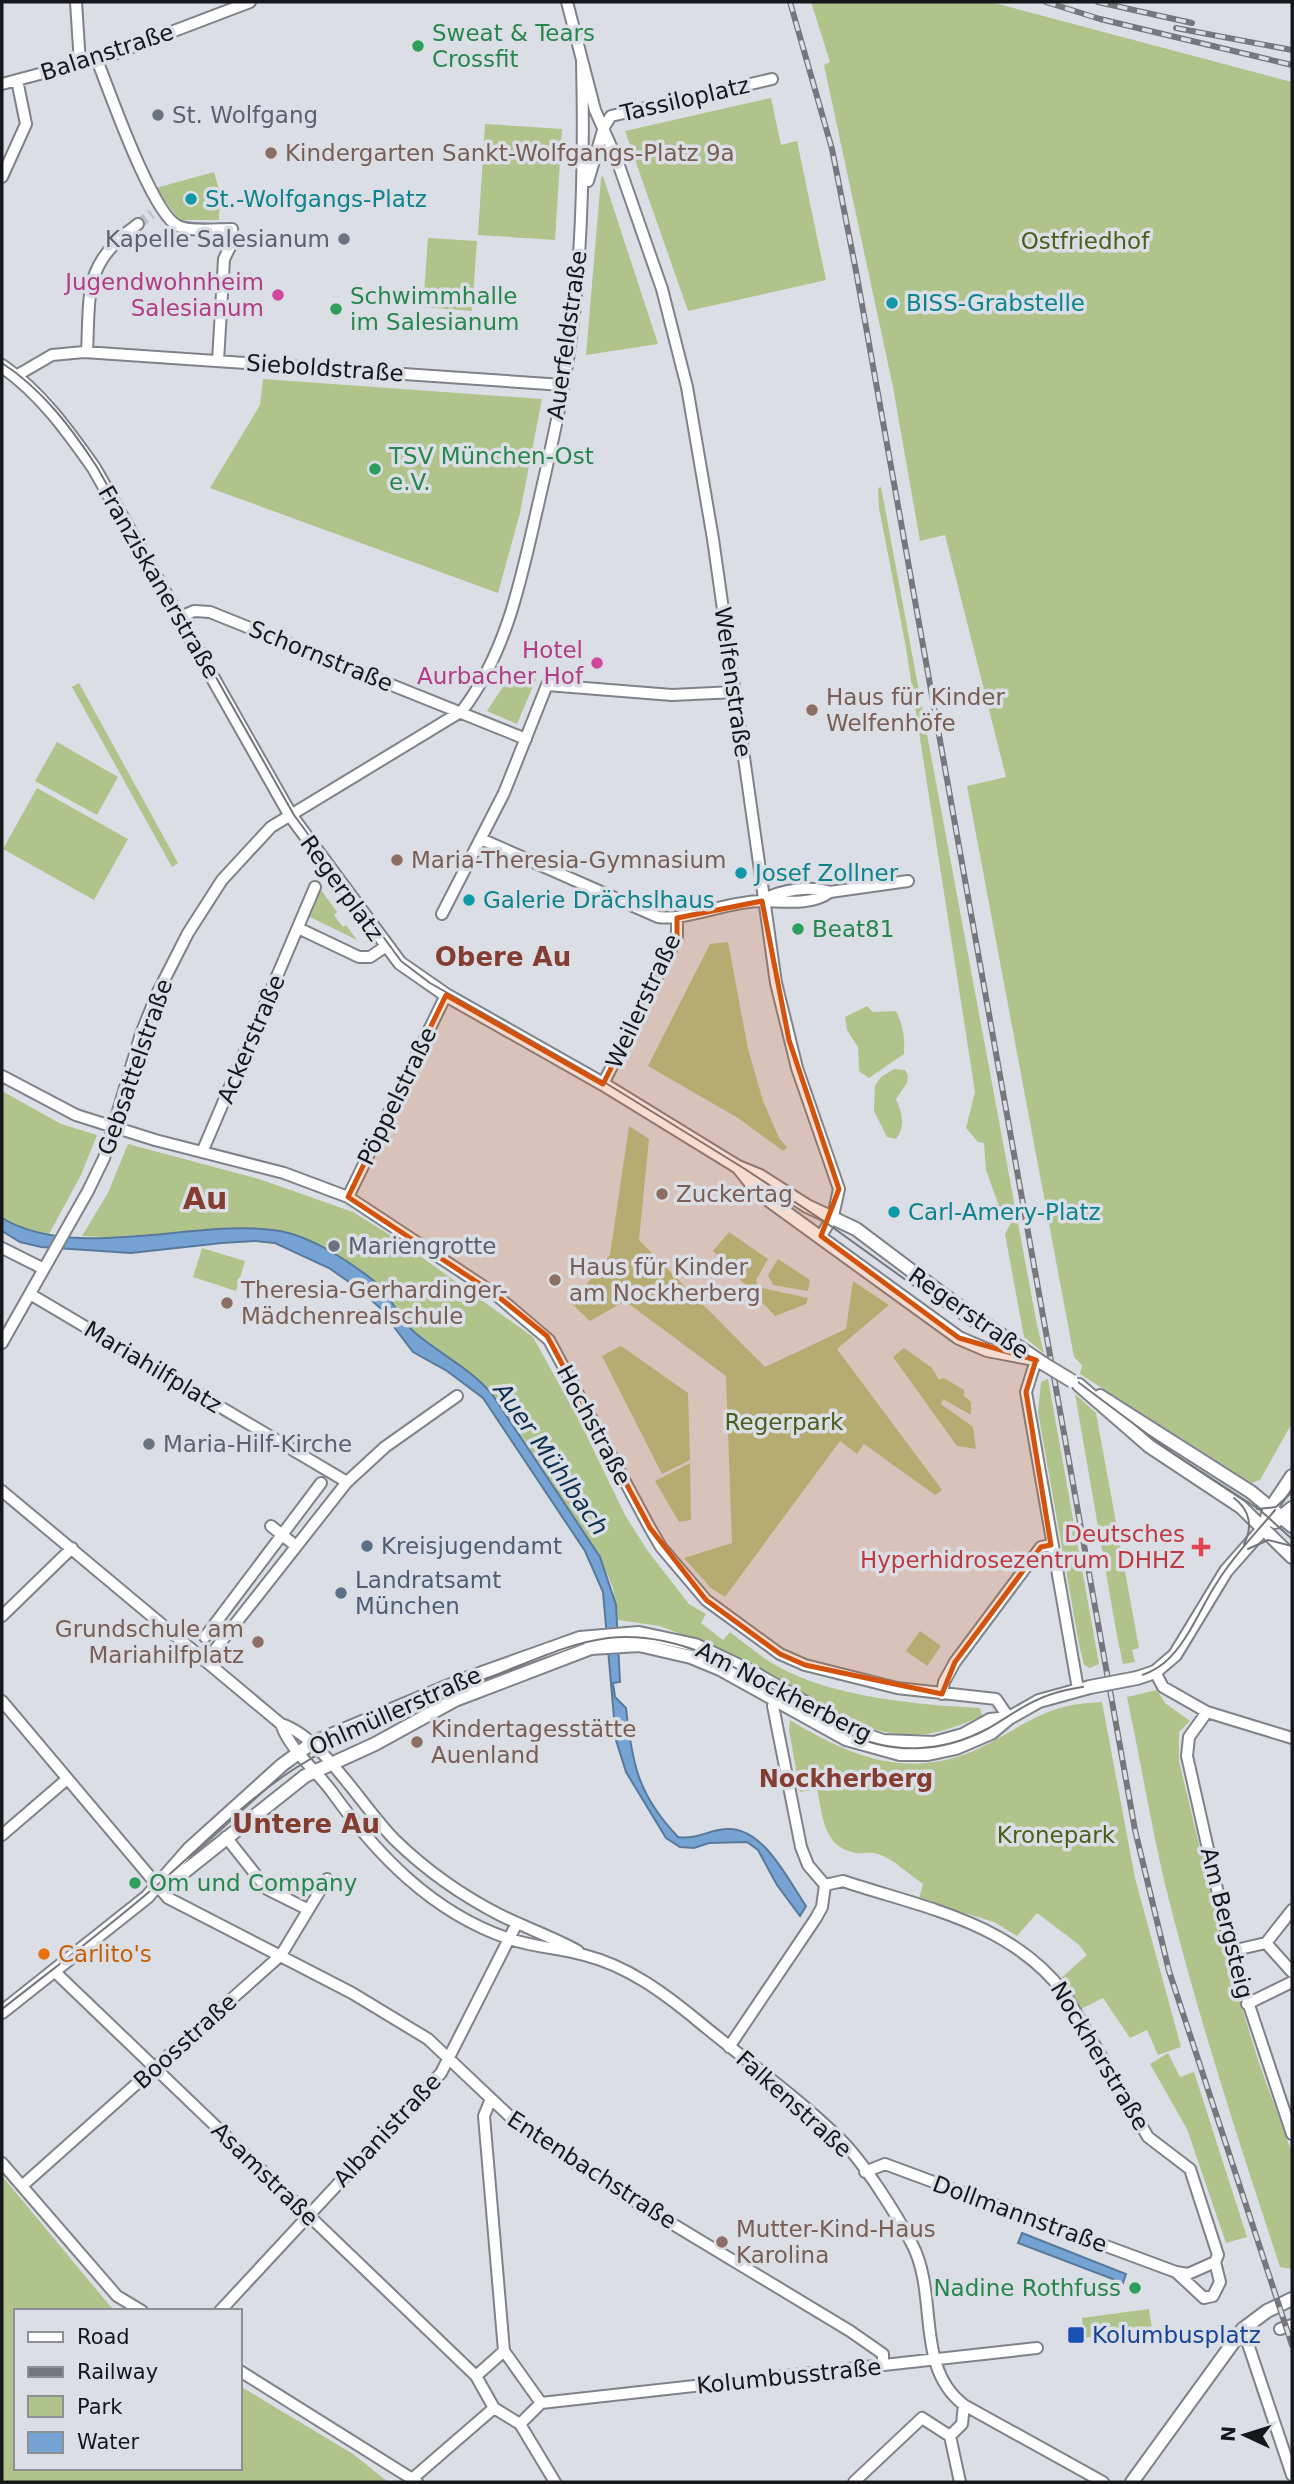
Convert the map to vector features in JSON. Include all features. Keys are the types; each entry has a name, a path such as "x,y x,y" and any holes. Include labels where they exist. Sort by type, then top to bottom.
{"main road":[{"name":"Franziskanerstraße","path":"2,366 16,376 60,421 94,468 291,816"},
{"name":"Regerplatz","path":"291,816 385,947"},
{"name":"Regerstraße","path":"385,947 412,973 446,995 603,1084 738,1167 760,1175 807,1206 833,1216 1040,1362"},
{"name":"Regerstraße","path":"738,1167 759,1194 821,1236 959,1338 986,1350 1040,1362"},
{"path":"1040,1362 1122,1409 1271,1508 1287,1522"},
{"path":"1076,1383 1149,1446 1237,1505 1292,1557"},
{"path":"1155,1672 1174,1655 1226,1571 1263,1529 1271,1508 1292,1476"},
{"path":"1287,1522 1292,1508"},
{"path":"1263,1529 1287,1522"},
{"name":"Am Nockherberg","path":"639,1633 679,1640 717,1654 846,1727 883,1741 934,1743 963,1735 990,1720 1009,1718"},
{"name":"Ohlmüllerstraße","path":"158,1887 168,1870 189,1849 312,1743 521,1658 580,1639 639,1633"},
{"name":"Ohlmüllerstraße","path":"2,2012 158,1887 174,1880 293,1784 316,1771 375,1744 455,1700 553,1661 609,1645 650,1646"},
{"name":"Am Nockherberg","path":"650,1646 712,1665 854,1742 900,1754 928,1754 956,1748 990,1733 1009,1718 1046,1698 1155,1672"},
{"path":"1132,2482 1243,2329 1286,2301"}],"street":[{"path":"76,2 80,64"},
{"name":"Balanstraße","path":"2,84 97,60 250,2"},
{"name":"Auerfeldstraße","path":"567,2 582,61 604,127 584,194"},
{"path":"97,60 133,150 163,208 178,226 232,229 233,241 224,259 218,361"},
{"name":"Auerfeldstraße","path":"462,712 481,684 503,641 531,535 564,385 575,307 584,194 582,61"},
{"name":"Tassiloplatz","path":"604,127 611,116 772,79"},
{"path":"2,177 26,124 17,80"},
{"name":"Welfenstraße","path":"604,127 638,218 678,348 710,515 762,901 789,1040 839,1189 833,1216 821,1236"},
{"path":"152,214 163,208"},
{"path":"87,352 90,283 108,250 138,224"},
{"name":"Sieboldstraße","path":"16,376 52,355 87,352 564,385"},
{"name":"Schornstraße","path":"180,617 194,611 210,612 526,739"},
{"path":"442,914 481,839 547,686 671,695 735,692"},
{"name":"Gebsattelstraße","path":"30,1294 104,1158 141,1034 175,956 206,902 230,870 268,830 462,712"},
{"path":"481,839 646,913 677,918 690,912 762,901 774,894 820,888 830,892 908,881"},
{"name":"Regerplatz","path":"315,887 298,928 359,957 370,957 385,947"},
{"name":"Weilerstraße","path":"603,1084 677,937 677,918"},
{"name":"Ackerstraße","path":"203,1150 298,928"},
{"name":"Pöppelstraße","path":"348,1197 446,995"},
{"name":"Hochstraße","path":"2,1076 72,1112 155,1140 203,1150 284,1173 348,1197 495,1294 547,1336 661,1547 706,1601 780,1654 805,1665 852,1679 942,1694 996,1699 1009,1718"},
{"path":"2,1248 46,1266"},
{"path":"2,1343 7,1323 30,1294"},
{"name":"Mariahilfplatz","path":"30,1294 347,1482"},
{"path":"1040,1362 1026,1392 1051,1545 1084,1688"},
{"path":"206,1661 347,1482 385,1447 457,1396"},
{"path":"205,1637 321,1483"},
{"path":"2,1491 281,1724 302,1734 331,1765"},
{"path":"271,1526 296,1546"},
{"path":"942,1694 944,1682 962,1651 1041,1547 1051,1545"},
{"path":"2,1616 72,1548"},
{"path":"1155,1672 1163,1687 1207,1712 1292,1738"},
{"name":"Entenbachstraße","path":"2,1701 168,1898 281,1955 428,2039 490,2101 521,2127 613,2188 850,2331 883,2354 883,2365"},
{"path":"729,2047 816,1918 822,1907 825,1885 805,1860 774,1706 776,1701"},
{"name":"Am Bergsteig","path":"1207,1712 1189,1737 1188,1756 1231,1951 1292,2134"},
{"path":"281,1724 300,1752"},
{"name":"Falkenstraße","path":"300,1752 349,1817 404,1876 450,1911 509,1940 583,1954"},
{"name":"Falkenstraße","path":"331,1765 378,1823 419,1862 477,1902 583,1954 621,1968 662,1992 841,2139 918,2255 935,2360 944,2387 964,2405 1103,2482"},
{"path":"2,1835 66,1780"},
{"path":"226,1837 267,1889 307,1909"},
{"name":"Boosstraße","path":"22,2186 281,1955 327,1879"},
{"name":"Nockherstraße","path":"825,1885 843,1881 991,1930 1050,1974 1065,1994 1149,2137 1190,2169 1218,2255 1215,2262"},
{"path":"1231,1951 1266,1943 1292,1910"},
{"name":"Albanistraße","path":"222,2309 441,2073 517,1923"},
{"path":"1266,1943 1292,1972"},
{"name":"Asamstraße","path":"54,1971 476,2376 494,2408"},
{"path":"1247,2004 1292,1982"},
{"path":"490,2101 484,2116 504,2351 541,2403 520,2424"},
{"path":"2,2163 117,2296 139,2309"},
{"name":"Dollmannstraße","path":"865,2172 885,2165 1176,2272 1204,2298 1213,2297 1220,2282 1215,2262"},
{"path":"1176,2272 1188,2274 1215,2262"},
{"path":"1280,2329 1292,2325"},
{"path":"1243,2329 1292,2475"},
{"name":"Kolumbusstraße","path":"541,2403 1037,2348"},
{"path":"476,2376 504,2351"},
{"path":"242,2372 415,2481 494,2408 520,2424 555,2482"},
{"path":"950,2436 962,2424 964,2405"},
{"path":"854,2482 922,2418 950,2436 960,2482"}],"highlighted area":[{"path":"762,901 789,1040 839,1189 821,1236 959,1338 1036,1360 1026,1392 1051,1545 1041,1547 955,1662 942,1694 805,1665 780,1654 706,1600 650,1528 547,1336 495,1294 348,1197 446,995 603,1084 677,937 677,918"}],"green space":[{"name":"Ostfriedhof","path":"811,2 991,2 1292,82 1292,1423 1260,1480 1252,1483 1080,1374 1082,1365 1074,1357 967,786 1006,777 945,535 920,541 893,387 824,65 830,62"},
{"path":"771,98 781,145 797,141 826,280 688,311 625,131"},
{"path":"485,124 562,129 555,240 478,235"},
{"path":"214,172 220,193 219,220 179,220 156,188"},
{"path":"603,176 658,344 586,355 601,178"},
{"path":"428,238 477,241 472,311 423,307"},
{"name":"TSV München-Ost e.V.","path":"263,379 542,399 520,513 498,593 210,488 260,405"},
{"path":"881,487 1044,1353 1024,1337 1005,1234 1011,1223 1001,1212 986,1170 984,1143 978,1142 966,1128 975,1092 905,642 879,508 878,488"},
{"path":"512,673 536,679 517,724 487,711"},
{"path":"79,683 178,863 172,867 72,687"},
{"path":"57,742 118,777 97,815 35,781"},
{"path":"37,788 128,839 94,900 3,849"},
{"path":"321,890 337,912 334,915 357,940 310,917"},
{"path":"728,942 748,1049 763,1101 779,1138 787,1147 783,1151 738,1118 648,1066 710,944"},
{"path":"867,1006 873,1012 896,1011 904,1042 904,1054 869,1078 859,1071 858,1047 847,1030 845,1017"},
{"path":"894,1069 905,1070 908,1075 907,1083 896,1099 902,1119 896,1139 887,1137 874,1111 875,1086 881,1077"},
{"path":"2,1091 61,1124 97,1135 81,1175 49,1234 15,1227 2,1218"},
{"name":"Regerpark","path":"629,1126 649,1139 639,1240 765,1367 846,1329 853,1281 889,1305 837,1349 942,1490 935,1495 864,1444 857,1454 840,1441 725,1597 711,1588 684,1558 732,1543 726,1376 625,1301 590,1321 571,1303 610,1255"},
{"path":"128,1144 259,1179 353,1212 395,1238 533,1337 580,1422 625,1515 647,1550 689,1604 706,1614 701,1623 723,1640 730,1632 773,1663 824,1686 904,1702 980,1708 982,1716 951,1728 923,1734 894,1734 878,1730 861,1725 729,1653 660,1626 618,1620 613,1588 600,1557 512,1421 476,1378 411,1329 374,1281 325,1249 283,1232 251,1229 127,1238 82,1236 108,1193"},
{"path":"729,1232 768,1259 756,1280 758,1287 808,1298 806,1304 775,1316 713,1251"},
{"path":"202,1248 245,1261 236,1291 193,1277"},
{"path":"778,1259 810,1280 808,1291 773,1285 768,1275"},
{"path":"621,1346 688,1393 690,1460 662,1474 602,1356"},
{"path":"904,1348 932,1368 939,1380 944,1378 964,1390 964,1396 971,1402 971,1415 943,1399 941,1404 973,1427 976,1449 957,1446 893,1357"},
{"path":"1048,1379 1099,1664 1090,1668 1084,1665 1079,1644 1038,1412 1041,1382"},
{"path":"1075,1394 1096,1413 1139,1648 1132,1650 1135,1662 1123,1664"},
{"path":"690,1463 691,1520 679,1522 655,1481"},
{"path":"920,1631 941,1646 927,1666 906,1651"},
{"path":"1157,1690 1165,1703 1190,1721 1179,1732 1179,1761 1224,1949 1259,2063 1292,2153 1292,2269 1280,2267 1233,2123 1164,1880 1127,1697"},
{"name":"Kronepark","path":"1102,1702 1135,1878 1181,2047 1158,2055 1147,2030 1130,2038 1103,1998 1081,2009 1060,1979 1087,1955 1078,1944 1037,1913 1017,1936 994,1922 919,1899 923,1884 895,1863 875,1853 856,1853 837,1844 826,1829 817,1789 800,1792 789,1730 790,1720 862,1755 911,1764 936,1762 961,1756 1054,1710"},
{"path":"1168,2053 1180,2077 1194,2072 1247,2237 1226,2243 1187,2129 1150,2064"},
{"path":"2,2176 114,2309 14,2309 14,2470 242,2470 242,2387 353,2454 388,2482 2,2482"},
{"path":"1149,2309 1152,2329 1084,2338 1082,2318"}],"water":[{"path":"2,1218 32,1231 66,1237 102,1238 248,1228 280,1231 330,1251 374,1281 413,1331 474,1376 492,1394 600,1557 616,1605 620,1682 613,1683 615,1697 626,1708 639,1778 654,1807 678,1837 726,1829 739,1830 752,1836 783,1869 806,1906 800,1916 777,1885 758,1850 747,1842 709,1843 694,1848 680,1847 666,1838 626,1772 616,1740 603,1592 585,1551 483,1398 447,1371 413,1352 379,1307 359,1289 329,1268 275,1243 222,1243 131,1253 41,1247 20,1242 2,1231"},
{"path":"1022,2233 1126,2274 1123,2283 1018,2243"}],"tunnel":[{"path":"138,224 152,214"}],"tram line":[{"path":"2,363 43,397 87,452 294,815 401,961 430,983 604,1082 745,1169 828,1224 967,1324 1074,1379 1174,1454 1260,1510 1292,1539"},
{"path":"1257,1509 1276,1507 1292,1492"},
{"path":"1234,1498 1247,1513 1249,1525 1244,1544"},
{"path":"2,2009 137,1902 275,1782 317,1755 366,1729 468,1686 593,1640 640,1638 672,1643 732,1666 862,1739 898,1748 935,1747 953,1743 989,1728 1046,1696 1068,1689 1126,1680 1164,1663 1187,1635 1224,1571 1275,1510"},
{"path":"1248,1549 1268,1540 1292,1546"}],"railway":[{"path":"790,2 832,149 856,271 1135,1830 1169,1971 1292,2345"},
{"path":"1046,2 1100,19 1292,65"},
{"path":"1098,2 1192,23"},
{"path":"1176,28 1292,50"}],"place":[{"name":"Sweat & Tears Crossfit","path":"418,46"},
{"name":"St. Wolfgang","path":"158,115"},
{"name":"Kindergarten Sankt-Wolfgangs-Platz 9a","path":"271,153"},
{"name":"St.-Wolfgangs-Platz","path":"191,199"},
{"name":"Kapelle Salesianum","path":"344,239"},
{"name":"Jugendwohnheim Salesianum","path":"278,295"},
{"name":"BISS-Grabstelle","path":"892,303"},
{"name":"Schwimmhalle im Salesianum","path":"336,309"},
{"name":"TSV München-Ost e.V.","path":"375,469"},
{"name":"Hotel Aurbacher Hof","path":"597,663"},
{"name":"Haus für Kinder Welfenhöfe","path":"812,710"},
{"name":"Maria-Theresia-Gymnasium","path":"397,860"},
{"name":"Josef Zollner","path":"741,873"},
{"name":"Galerie Drächslhaus","path":"469,900"},
{"name":"Beat81","path":"798,929"},
{"name":"Zuckertag","path":"662,1194"},
{"name":"Carl-Amery-Platz","path":"894,1212"},
{"name":"Mariengrotte","path":"334,1246"},
{"name":"Haus für Kinder am Nockherberg","path":"555,1280"},
{"name":"Theresia-Gerhardinger- Mädchenrealschule","path":"227,1303"},
{"name":"Maria-Hilf-Kirche","path":"149,1444"},
{"name":"Kreisjugendamt","path":"367,1546"},
{"name":"Deutsches Hyperhidrosezentrum DHHZ","path":"1201,1547"},
{"name":"Landratsamt München","path":"341,1593"},
{"name":"Grundschule am Mariahilfplatz","path":"258,1642"},
{"name":"Kindertagesstätte Auenland","path":"417,1742"},
{"name":"Om und Company","path":"135,1883"},
{"name":"Carlito's","path":"44,1954"},
{"name":"Mutter-Kind-Haus Karolina","path":"722,2242"},
{"name":"Nadine Rothfuss","path":"1135,2288"},
{"name":"Kolumbusplatz","path":"1076,2335"}],"district":[{"name":"Obere Au","path":"503,957"},
{"name":"Au","path":"205,1199"},
{"name":"Nockherberg","path":"846,1779"},
{"name":"Untere Au","path":"306,1824"}],"water label":[{"name":"Auer Mühlbach","path":"551,1459"}]}
